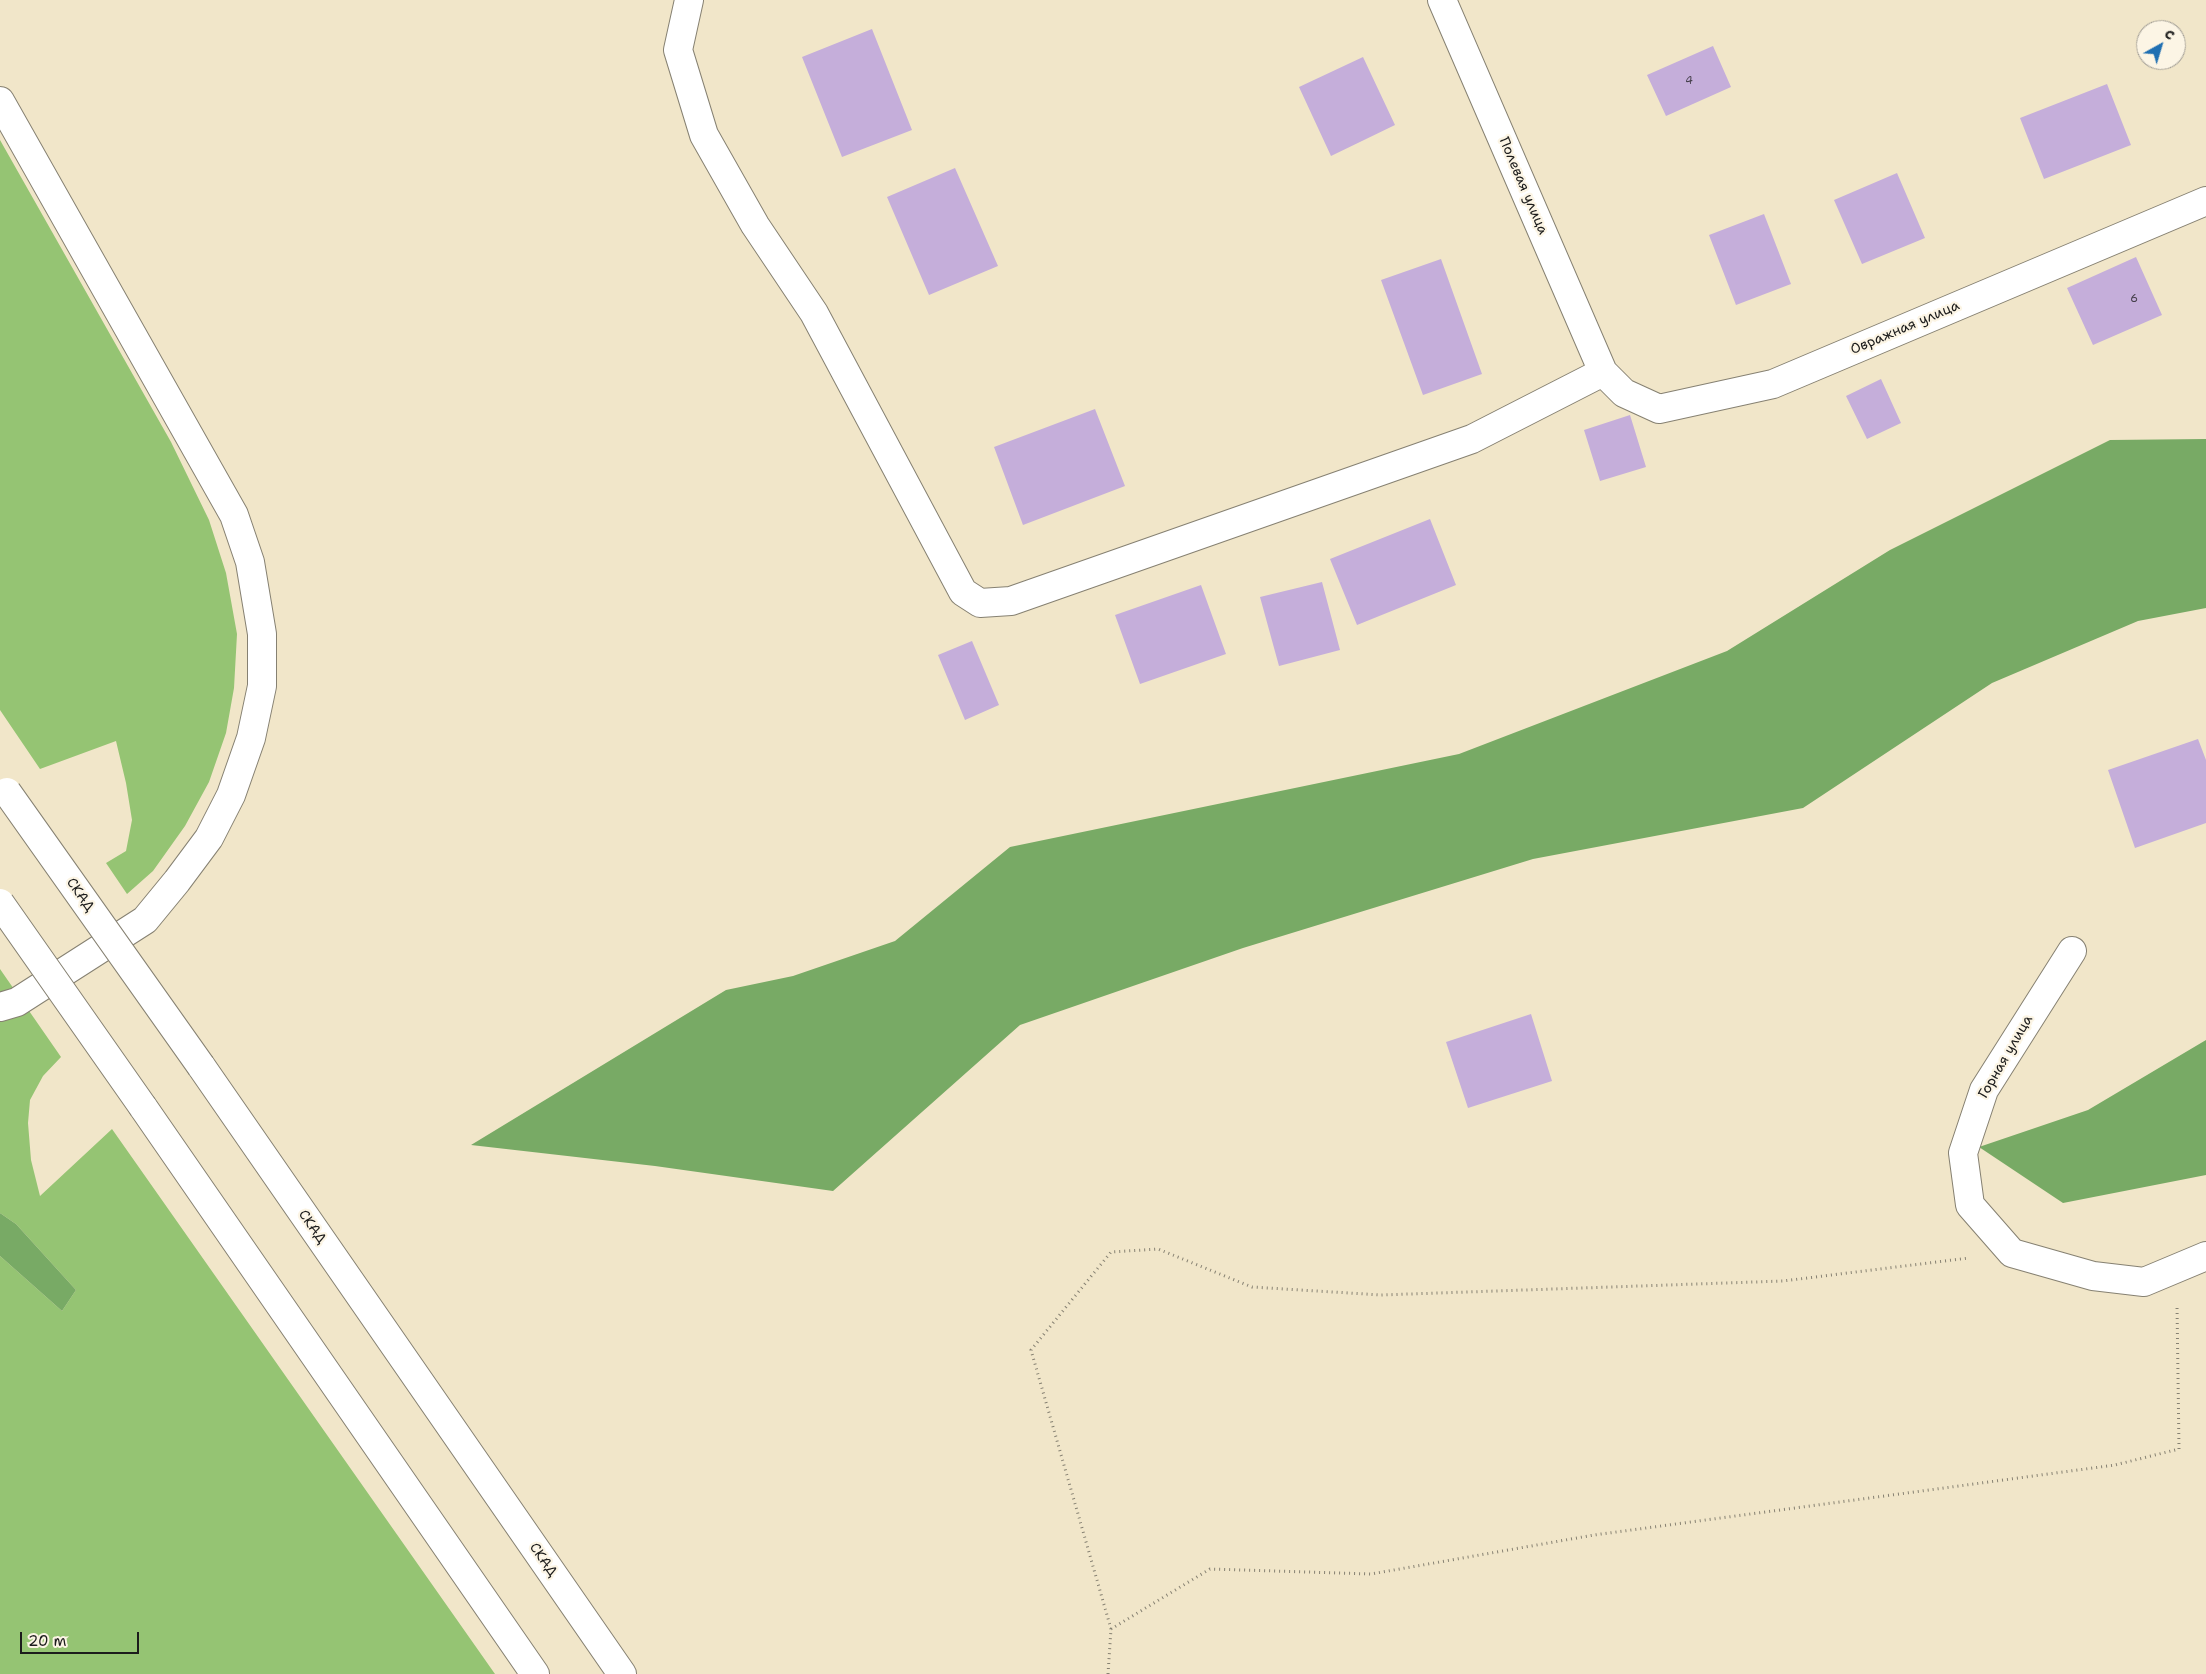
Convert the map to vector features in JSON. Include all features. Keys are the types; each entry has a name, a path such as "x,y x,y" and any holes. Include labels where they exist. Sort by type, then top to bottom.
{"main road":[{"path":"689,0 678,50 704,135 755,225 814,313 963,592 980,603 1011,601 1472,438 1604,372"},
{"name":"Полевая улица","path":"1442,0 1604,372"},
{"path":"0,102 234,516 250,562 262,634 262,686 251,738 231,794 209,838 145,920 17,1002 0,1007"},
{"name":"Овражная улица","path":"1604,372 1624,393 1659,409 1773,384 2206,201"},
{"name":"СКАД","path":"4,787 201,1066 622,1674"},
{"path":"0,903 534,1674"},
{"name":"Горная улица","path":"2012,1253 1970,1205 1963,1152 1984,1090 2072,951"},
{"path":"2012,1253 2093,1276 2144,1282 2206,1256"}],"path":[{"path":"1108,1674 1111,1629 1032,1350 1111,1252 1158,1249 1252,1287 1381,1295 1783,1281 2012,1253"},
{"path":"1111,1629 1210,1569 1371,1574 1594,1535 2115,1465 2179,1449 2176,1269"}],"green space":[{"path":"0,140 171,442 209,520 226,573 237,634 234,688 226,733 209,782 185,826 153,871 127,894 106,863 126,851 132,820 116,741 40,769 0,710"},
{"path":"2206,439 2206,608 2138,621 1992,683 1803,808 1533,859 1243,948 1020,1025 833,1191 655,1166 471,1145 726,990 793,976 895,941 1010,847 1459,754 1727,651 1890,550 2110,440"},
{"path":"0,969 61,1057 43,1076 30,1100 28,1123 31,1160 40,1196 112,1129 495,1674 0,1674 0,1256 62,1311 76,1290 16,1224 0,1213"},
{"path":"2206,1040 2206,1175 2063,1203 1979,1147 2088,1110"},
{"path":"0,1213 16,1224 76,1290 62,1311 0,1256"}],"building":[{"path":"872,29 912,130 842,157 802,57"},
{"path":"1713,46 1731,87 1666,116 1647,75"},
{"path":"1363,57 1395,125 1331,156 1299,87"},
{"path":"2107,84 2131,145 2044,179 2020,118"},
{"path":"955,168 998,266 929,295 887,197"},
{"path":"1897,173 1925,238 1862,264 1834,200"},
{"path":"1764,214 1791,284 1736,305 1709,235"},
{"path":"2136,257 2162,315 2093,345 2067,288"},
{"path":"1441,259 1482,374 1423,395 1381,280"},
{"path":"1881,379 1901,423 1867,439 1846,396"},
{"path":"1095,409 1125,486 1023,525 994,447"},
{"path":"1630,415 1646,467 1600,481 1584,430"},
{"path":"1430,519 1456,585 1357,625 1330,559"},
{"path":"1322,582 1340,650 1279,666 1260,597"},
{"path":"1201,585 1226,654 1140,684 1115,615"},
{"path":"972,641 999,705 965,720 938,655"},
{"path":"2198,739 2206,760 2206,823 2135,848 2108,770"},
{"path":"1531,1014 1552,1081 1468,1108 1446,1042"}]}
